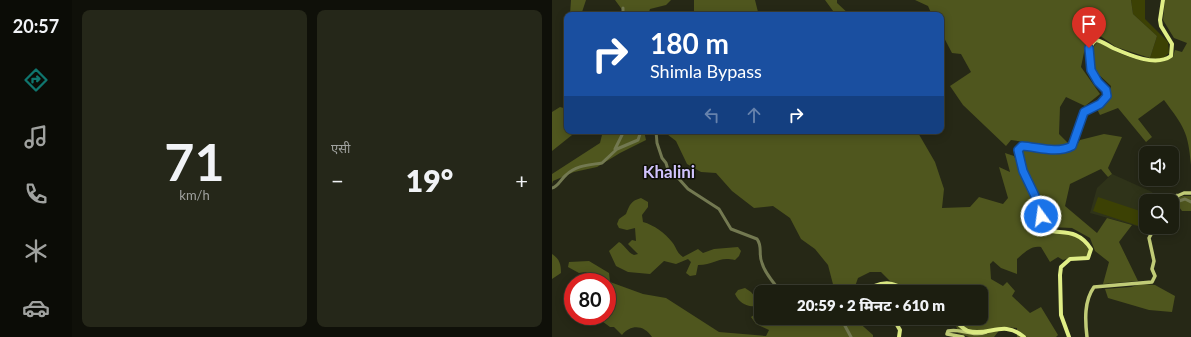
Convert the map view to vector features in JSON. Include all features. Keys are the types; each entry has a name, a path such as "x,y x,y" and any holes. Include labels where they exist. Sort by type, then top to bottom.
{"highway":[{"path":"1069,337 1061,315 1060,275 1062,267 1070,259 1088,258 1091,250 1088,245 1073,233 1048,231 1039,224 1038,220 1043,210 1023,171 1018,150 1022,146 1065,150 1072,146 1084,112 1105,100 1107,96 1106,90 1098,82 1091,70 1089,59 1089,48 1096,40 1149,60 1162,61 1171,56 1172,44 1161,26 1160,20 1163,0"},
{"path":"877,285 885,282 898,285"},
{"path":"898,325 900,330 899,337"},
{"path":"960,325 967,331 986,332 1005,328 1016,330 1024,337"}],"main road":[{"path":"1179,195 1191,193"},
{"path":"1087,337 1085,324 1088,296 1094,287 1152,282 1155,276 1152,269 1154,261 1149,238 1151,234"},
{"path":"963,337 947,334 948,331 953,330 975,336 981,336 986,332"}],"street":[{"path":"552,188 555,187 568,173 580,166 604,162 614,150 622,134"},
{"path":"614,150 638,140 640,134"},
{"path":"657,134 662,158 666,163 669,173 679,179 688,189 720,209 732,229 757,239 761,248 760,257 762,265 776,285"},
{"path":"1179,201 1185,199 1191,202"},
{"path":"845,325 851,337"}],"shaded area":[{"path":"1112,174 1152,192 1153,194 1139,194 1139,227 1090,213 1097,188"}],"green space":[{"path":"571,0 586,0 582,12 570,12"},
{"path":"615,0 671,0 666,5 650,9 649,12 624,12"},
{"path":"694,0 755,0 758,12 694,12"},
{"path":"825,0 837,0 837,3 847,12 834,12"},
{"path":"915,0 1131,0 1133,14 1157,36 1150,58 1116,47 1099,35 1087,38 1081,67 1100,94 1085,106 1066,97 1060,107 1059,134 1070,145 1063,148 1011,140 1006,146 963,105 950,86 971,72 961,54 952,53 944,38 944,12 931,12 928,6"},
{"path":"1131,0 1145,0 1145,19 1168,42 1169,53 1162,59 1150,58 1157,36 1133,14"},
{"path":"1165,0 1191,0 1191,165 1184,130 1181,123 1164,100 1138,119 1152,137 1146,142 1118,108 1100,115 1097,109 1107,99 1111,86 1096,72 1092,49 1097,42 1124,55 1145,61 1166,60 1173,57 1175,50 1182,52 1187,43 1174,38 1163,20"},
{"path":"560,107 564,108 564,134 573,134 552,151 552,112"},
{"path":"645,134 646,140 597,167 574,172 553,181 552,184 552,174 600,143 602,135"},
{"path":"667,134 919,134 935,162 944,189 942,208 970,207 979,197 1003,204 1008,198 999,167 1010,172 1005,153 1014,156 1034,199 1042,210 1037,220 1042,229 1063,232 1074,236 1090,250 1087,257 1063,260 1058,257 1050,262 1041,247 1034,247 1017,259 1017,274 1001,268 993,261 990,264 991,279 1003,286 1007,282 1015,291 1012,296 1030,313 1041,307 1058,335 1056,337 1017,337 1017,328 1002,327 994,337 969,337 958,333 956,325 988,325 988,285 898,285 890,281 881,272 870,272 858,278 856,285 833,285 828,265 815,249 801,239 790,218 773,206 754,208 732,191 716,173 701,172 687,164 676,141"},
{"path":"1104,134 1122,137 1108,168 1112,174 1108,177 1101,169 1070,184 1065,206 1097,233 1107,218 1132,225 1119,242 1138,281 1103,284 1109,262 1095,251 1090,238 1072,228 1050,227 1044,224 1042,219 1045,205 1036,195 1020,155 1021,150 1025,149 1065,152 1075,148 1080,140"},
{"path":"1191,196 1191,211 1182,211 1179,207 1179,198"},
{"path":"1098,197 1139,211 1139,226 1093,211"},
{"path":"641,198 648,202 648,207 642,215 643,222 655,227 663,233 683,257 698,249 703,253 714,249 738,247 741,251 739,256 735,260 724,259 709,264 698,265 696,275 690,276 686,273 691,262 688,259 676,264 664,261 650,274 628,272 616,266 609,251 619,242 632,254 638,254 628,244 632,240 636,241 635,228 627,230 619,228 617,224 619,219 626,214 631,203"},
{"path":"552,254 560,262 561,273 552,279"},
{"path":"589,261 609,273 579,273 568,267 569,262"},
{"path":"616,284 643,294 666,298 719,332 766,336 769,330 758,325 862,325 873,335 873,337 652,337 645,330 637,327 629,329 622,335 614,327 607,325 616,325"},
{"path":"1141,284 1155,285 1175,296 1172,312 1149,310 1108,298 1105,289 1131,287"},
{"path":"745,288 751,292 754,296 754,306 746,305 740,301 735,294 738,290"}],"district":[{"name":"Khalini","path":"669,172"}],"route":[{"path":"1041,216 1043,210 1041,204 1036,198 1023,171 1018,157 1018,150 1022,146 1058,150 1065,150 1072,146 1078,125 1084,112 1105,100 1107,96 1106,90 1098,82 1091,70 1089,48"}]}
